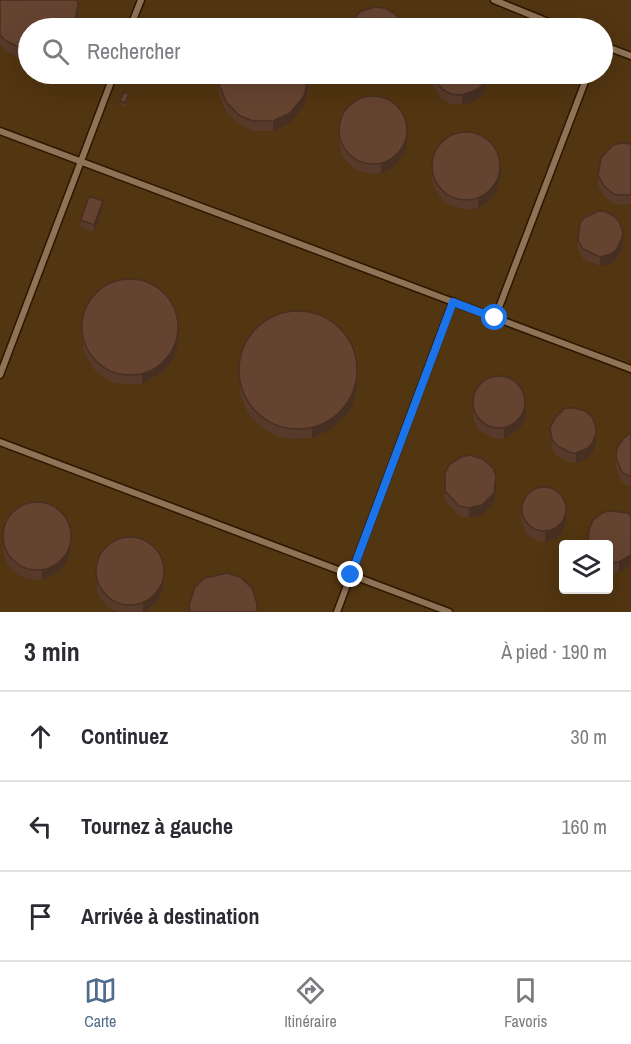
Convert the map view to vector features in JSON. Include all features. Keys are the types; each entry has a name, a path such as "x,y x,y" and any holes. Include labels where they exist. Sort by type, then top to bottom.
{"lane":[{"path":"134,18 141,0"},
{"path":"494,0 538,18"},
{"path":"613,49 631,56"},
{"path":"0,375 110,84"},
{"path":"495,318 584,84"},
{"path":"0,131 631,369"},
{"path":"337,612 453,302"},
{"path":"0,442 449,612"}],"shaded area":[{"path":"0,0 631,0 631,612 0,612"}],"building":[{"path":"0,0 77,0 76,18 18,18 18,47 0,35"},
{"path":"375,7 385,8 398,18 355,18 361,11"},
{"path":"219,84 307,84 304,96 290,113 273,121 253,121 240,116 226,102"},
{"path":"438,84 482,84 474,91 462,95 451,94"},
{"path":"124,92 129,94 125,103 120,101"},
{"path":"373,96 386,99 397,106 404,117 407,130 404,143 397,154 386,161 373,164 360,161 349,154 342,143 339,130 342,117 349,106 360,99"},
{"path":"466,132 479,135 490,142 497,153 500,166 497,179 490,190 479,197 466,200 453,197 442,190 435,179 432,166 435,153 442,142 453,135"},
{"path":"631,144 631,195 614,194 604,186 598,175 601,158 613,145"},
{"path":"89,196 103,201 94,225 81,220"},
{"path":"598,211 614,216 619,221 623,233 616,250 600,257 583,249 578,240 580,223 584,218"},
{"path":"130,279 148,283 164,293 174,309 178,327 174,345 164,361 148,371 130,375 112,371 96,361 86,345 82,327 86,309 96,293 112,283"},
{"path":"298,311 321,316 340,328 352,347 357,370 352,393 340,412 321,424 298,429 275,424 256,412 244,393 239,370 244,347 256,328 275,316"},
{"path":"499,376 513,380 521,388 525,402 521,416 513,424 499,428 485,424 477,416 473,402 477,388 485,380"},
{"path":"565,408 585,411 592,417 596,427 593,442 588,448 576,453 571,453 556,445 552,439 550,428"},
{"path":"631,434 631,476 621,471 616,457 617,448"},
{"path":"470,455 483,459 493,468 496,476 494,493 482,505 469,508 459,506 445,491 445,473 450,464 461,457"},
{"path":"544,487 560,493 566,509 560,525 544,531 528,525 522,509 528,493"},
{"path":"37,502 50,505 61,512 68,523 71,536 68,549 61,560 50,567 37,570 24,567 13,560 6,549 3,536 6,523 13,512 24,505"},
{"path":"604,512 628,513 631,517 631,555 619,562 613,563 613,540 588,540 593,520"},
{"path":"130,537 143,540 154,547 161,558 164,571 161,584 154,595 143,602 130,605 117,602 106,595 99,584 96,571 99,558 106,547 117,540"},
{"path":"227,573 240,577 252,588 257,612 190,612 189,605 195,587 205,578"}],"route":[{"path":"351,575 453,302 495,318"}]}
